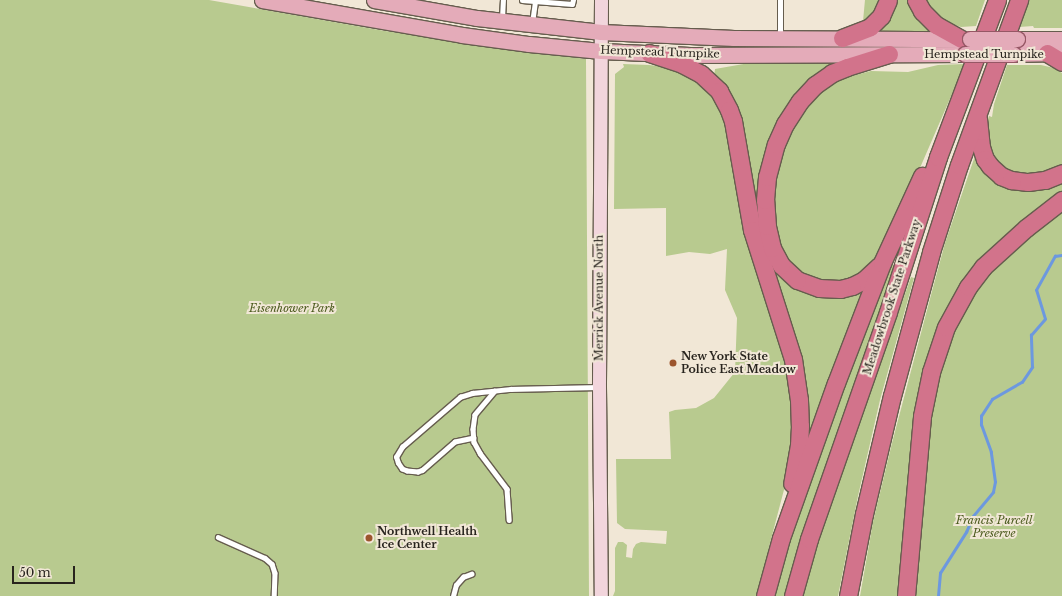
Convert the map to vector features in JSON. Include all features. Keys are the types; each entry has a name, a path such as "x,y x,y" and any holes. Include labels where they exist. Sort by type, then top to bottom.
{"highway":[{"path":"842,38 870,27 881,16 888,0"},
{"path":"916,0 922,11 936,25 965,44"},
{"name":"Meadowbrook State Parkway","path":"793,596 809,539 888,312 938,156 997,0"},
{"name":"Meadowbrook State Parkway","path":"848,596 864,514 892,396 931,252 977,116 1020,0"},
{"path":"1054,53 1062,62"},
{"path":"649,54 682,64 707,78 723,97 732,121 752,230 787,337 793,359 799,400 799,445 781,538"},
{"path":"882,263 864,280 852,286 840,289 819,288 797,280 781,265 772,248 766,226 765,200 768,177 776,144 785,124 800,101 815,85 832,73 845,67 889,54"},
{"path":"765,596 781,538 836,383 882,263 969,74"},
{"path":"977,116 981,147 985,159 995,172 1011,180 1028,182 1045,180 1062,173"},
{"path":"906,596 922,416 931,372 946,326 968,287 983,267 1026,228 1062,200"}],"main road":[{"name":"Hempstead Turnpike","path":"262,0 462,36 601,51 649,54 889,54 1018,39 1062,39"},
{"name":"Hempstead Turnpike","path":"374,0 501,21 601,32 780,39 842,38 965,44 1013,54 1054,53"},
{"name":"Merrick Avenue North","path":"601,0 599,387 601,596"}],"lane":[{"path":"501,21 503,0"},
{"path":"522,0 572,4 572,0"},
{"path":"780,0 780,39"},
{"path":"532,25 535,1"},
{"path":"474,438 455,442 423,470 418,472 402,469 396,457 402,447 460,397 472,393 495,391 599,387"},
{"path":"495,391 475,415 473,429 474,438 480,454 507,489 509,520"},
{"path":"218,538 264,558 272,564 275,573 274,596"},
{"path":"453,596 456,585 463,577 471,574"}],"green space":[{"name":"Eisenhower Park","path":"0,0 209,0 385,31 586,59 589,596 0,596"},
{"path":"865,0 884,0 877,16 863,21"},
{"path":"892,0 910,0 930,25 928,33 877,32"},
{"path":"920,0 985,0 976,26 961,27 942,18 938,22"},
{"path":"1029,0 1062,0 1062,28 1034,28 1033,26 1019,27"},
{"path":"847,61 793,102 759,219 714,77 715,69 755,62"},
{"path":"623,64 673,68 690,74 718,101 725,117 785,348 794,426 791,463 769,547 759,596 613,596 615,591 615,548 618,542 623,542 627,545 626,557 632,558 633,549 636,544 641,542 666,544 667,531 625,529 617,523 616,459 671,459 669,412 696,408 714,398 735,372 737,318 725,290 727,249 710,254 689,252 666,256 666,208 614,209 615,74 624,67"},
{"path":"965,64 887,244 872,266 851,281 810,282 779,254 770,197 782,143 806,102 845,72 848,77 871,71 908,72 938,65"},
{"path":"1007,65 1041,65 1054,68 1062,73 1062,168 1028,179 994,166 984,131 989,116 992,117 994,104"},
{"path":"977,150 982,167 1062,179 1062,196 941,324 899,596 860,596 873,522 892,443 945,243"},
{"name":"Francis Purcell Preserve","path":"1062,206 1062,596 911,596 933,387 956,319 994,263"},
{"path":"890,264 895,266 786,596 773,596 808,478"},
{"path":"775,268 789,283 862,289 865,291 807,451 771,270"},
{"path":"911,277 914,278 880,400 858,496 838,596 800,596 836,483"}],"waterway":[{"path":"938,596 940,573 966,532 973,516 993,492 995,482 991,452 981,425 981,416 992,399 1022,382 1032,367 1031,335 1045,319 1036,290 1055,256 1062,255"}],"place":[{"name":"New York State Police East Meadow","path":"673,363"},
{"name":"Northwell Health Ice Center","path":"369,538"}]}
